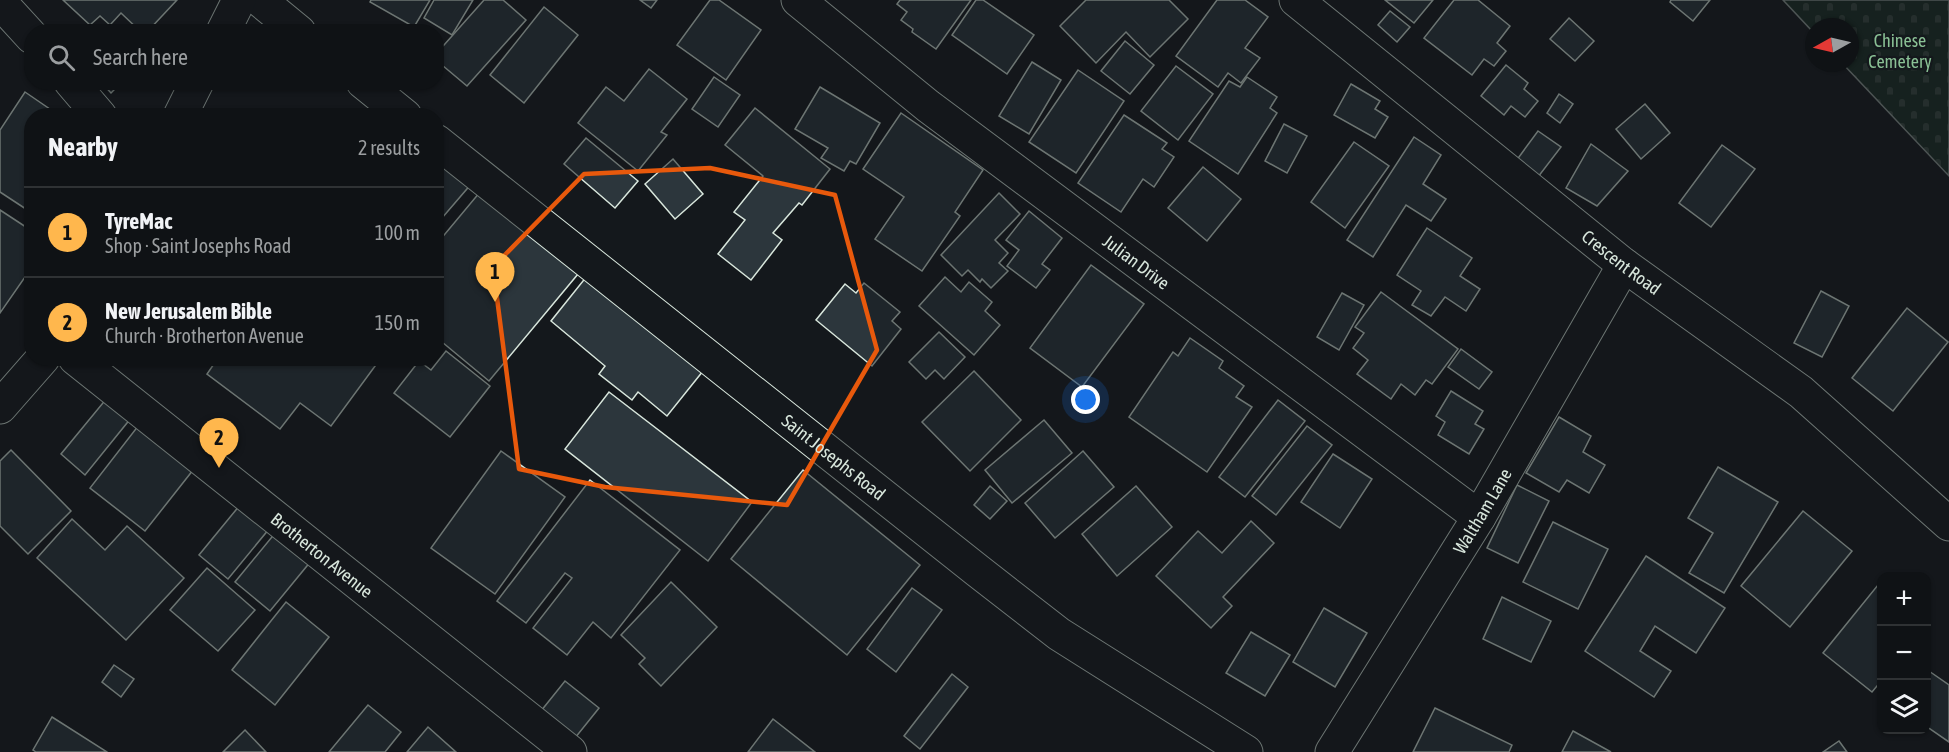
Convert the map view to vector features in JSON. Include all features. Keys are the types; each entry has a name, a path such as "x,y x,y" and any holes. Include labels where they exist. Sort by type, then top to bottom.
{"street":[{"path":"227,24 239,0"},
{"path":"260,0 289,24"},
{"name":"Julian Drive","path":"798,0 937,113 1479,517"},
{"name":"Crescent Road","path":"1296,0 1624,265 1801,392 1949,524"},
{"path":"0,2 24,28"},
{"path":"78,90 93,108"},
{"path":"184,108 193,90"},
{"path":"373,90 395,108"},
{"name":"Saint Josephs Road","path":"444,147 1059,634 1246,752"},
{"name":"Waltham Lane","path":"1332,752 1479,517 1624,265"},
{"path":"0,407 36,366"},
{"name":"Brotherton Avenue","path":"85,366 570,752"}],"highlighted area":[{"path":"710,168 835,195 877,350 787,505 605,487 519,469 493,267 584,174"}],"green space":[{"name":"Chinese Cemetery","path":"1783,0 1949,0 1949,176 1851,72 1859,72 1859,18 1805,18 1805,23"}],"building":[{"path":"63,0 177,0 154,24 133,24 121,13 111,24 100,16 89,24"},
{"path":"371,0 430,0 416,24 409,24 370,2"},
{"path":"434,0 473,0 452,35 444,30 444,24 434,24 424,18"},
{"path":"484,0 503,0 526,20 467,86 444,67 444,45"},
{"path":"640,0 657,0 651,8"},
{"path":"710,0 719,0 761,30 726,80 677,45"},
{"path":"900,0 971,0 936,49 912,32 913,29 901,20 907,12 897,4"},
{"path":"976,0 983,0 1034,35 1007,74 952,35"},
{"path":"1086,0 1169,0 1188,19 1150,57 1126,32 1096,63 1060,26"},
{"path":"1217,0 1245,0 1268,17 1245,48 1260,58 1241,83 1228,73 1218,87 1176,56"},
{"path":"1385,0 1433,0 1414,23"},
{"path":"1454,0 1478,0 1510,26 1497,43 1506,51 1494,66 1484,59 1472,75 1424,38"},
{"path":"1671,0 1710,0 1693,21 1670,2"},
{"path":"544,7 578,35 524,103 490,75"},
{"path":"1390,11 1410,27 1397,42 1378,25"},
{"path":"1569,18 1594,41 1575,61 1550,39"},
{"path":"1125,41 1154,65 1130,94 1101,71"},
{"path":"1032,62 1061,80 1029,134 999,116"},
{"path":"1506,65 1528,83 1524,89 1538,101 1525,117 1511,106 1504,115 1481,96"},
{"path":"1176,66 1213,94 1178,140 1141,111"},
{"path":"649,69 687,99 661,132 667,135 638,171 578,123 606,87 624,101"},
{"path":"1078,70 1124,101 1076,173 1029,142"},
{"path":"714,77 740,95 718,127 692,109"},
{"path":"1247,77 1277,97 1270,108 1277,113 1238,174 1189,141 1229,81 1240,87"},
{"path":"1351,84 1380,101 1375,109 1388,117 1375,138 1334,115"},
{"path":"820,87 880,123 856,164 850,161 844,171 821,158 828,148 795,129"},
{"path":"25,92 48,108 24,108 24,208 0,192 0,130"},
{"path":"1559,94 1573,104 1560,123 1547,113"},
{"path":"1645,104 1670,133 1641,159 1616,129"},
{"path":"755,108 830,169 802,205 799,203 773,233 782,240 751,280 718,254 745,220 734,212 763,176 725,145"},
{"path":"901,113 983,170 955,212 960,216 922,271 875,239 904,197 863,169"},
{"path":"1124,115 1167,143 1162,149 1174,157 1154,187 1143,179 1121,212 1078,183"},
{"path":"1284,124 1307,136 1287,173 1265,161"},
{"path":"1538,131 1561,147 1538,177 1516,161"},
{"path":"1414,137 1441,155 1423,184 1446,199 1431,221 1406,205 1373,257 1347,240"},
{"path":"586,138 638,181 615,208 564,164"},
{"path":"1354,142 1389,166 1345,228 1311,202"},
{"path":"1591,144 1628,171 1597,206 1566,188"},
{"path":"1722,145 1755,169 1711,227 1679,203"},
{"path":"673,159 703,194 675,219 645,184"},
{"path":"444,160 472,183 444,216"},
{"path":"1203,167 1241,199 1207,241 1168,208"},
{"path":"485,186 583,268 489,381 444,344 444,235"},
{"path":"999,193 1020,214 995,240 1008,253 999,263 1008,271 991,288 982,279 980,282 968,270 962,276 941,255"},
{"path":"0,210 24,226 24,278 0,313"},
{"path":"1029,211 1062,238 1042,264 1050,270 1036,288 1007,266 1019,250 1006,240"},
{"path":"1427,228 1472,258 1460,276 1480,289 1466,311 1445,297 1431,316 1412,305 1421,291 1397,275"},
{"path":"1091,265 1144,304 1082,387 1030,348"},
{"path":"591,271 707,366 667,416 638,392 632,400 599,374 605,366 551,321"},
{"path":"945,277 961,292 969,282 992,302 985,311 1000,325 974,355 919,306"},
{"path":"864,283 900,312 892,321 901,329 872,366 816,320 845,284 856,293"},
{"path":"1821,291 1849,306 1822,357 1794,343"},
{"path":"1381,292 1458,349 1432,384 1426,380 1415,395 1401,384 1391,399 1357,374 1368,360 1353,348 1364,333 1355,327"},
{"path":"1342,293 1364,305 1339,350 1317,337"},
{"path":"1907,308 1948,342 1893,411 1852,378"},
{"path":"939,332 965,357 944,379 935,370 926,379 909,362"},
{"path":"1190,338 1223,361 1219,368 1244,386 1236,397 1252,407 1207,472 1129,417 1173,352 1178,356"},
{"path":"1461,349 1492,372 1479,389 1448,367"},
{"path":"446,351 490,386 450,437 394,393 415,366 426,366 431,370 434,366 444,366"},
{"path":"212,366 375,366 331,426 300,403 280,429 207,374"},
{"path":"974,371 1021,420 970,471 922,422"},
{"path":"1451,391 1483,411 1475,424 1484,429 1469,454 1438,435 1445,422 1436,416"},
{"path":"609,392 752,502 708,561 565,449"},
{"path":"107,398 131,418 85,475 61,454"},
{"path":"1278,400 1305,421 1245,497 1219,477"},
{"path":"1559,417 1591,436 1583,452 1605,465 1589,493 1567,480 1559,492 1526,473"},
{"path":"1044,420 1072,453 1012,503 985,470"},
{"path":"142,421 197,465 145,531 90,488"},
{"path":"1307,426 1332,445 1276,515 1252,496"},
{"path":"11,450 71,511 28,554 0,526 0,461"},
{"path":"501,451 565,497 495,594 431,548"},
{"path":"1083,451 1114,487 1055,538 1025,503"},
{"path":"1333,454 1372,479 1340,528 1301,502"},
{"path":"1718,467 1778,502 1724,593 1689,573 1713,533 1688,518"},
{"path":"803,470 920,565 847,655 731,559"},
{"path":"590,480 680,550 611,638 593,622 567,655 533,628 572,578 565,573 526,623 497,601"},
{"path":"1517,485 1549,501 1518,563 1487,548"},
{"path":"990,486 1007,501 990,519 974,505"},
{"path":"1136,486 1172,527 1117,576 1082,534"},
{"path":"240,505 269,529 228,579 199,555"},
{"path":"1803,511 1852,551 1790,627 1741,586"},
{"path":"72,519 105,550 127,526 184,578 126,640 37,558"},
{"path":"1251,521 1274,543 1223,597 1232,606 1211,628 1156,576 1198,531 1222,553"},
{"path":"1553,522 1608,549 1578,609 1523,582"},
{"path":"276,532 311,561 270,611 235,582"},
{"path":"1646,556 1725,608 1696,653 1655,626 1640,651 1671,671 1654,697 1585,651"},
{"path":"207,568 255,610 218,651 170,610"},
{"path":"671,582 717,627 661,686 639,664 645,658 621,635"},
{"path":"1877,586 1877,686 1872,692 1823,653"},
{"path":"912,588 942,610 896,672 867,649"},
{"path":"1502,597 1551,621 1531,662 1483,639"},
{"path":"286,602 329,637 275,705 232,670"},
{"path":"1324,608 1367,633 1335,687 1293,662"},
{"path":"1251,632 1290,655 1265,696 1226,673"},
{"path":"114,665 134,679 121,697 102,682"},
{"path":"1931,672 1949,685 1949,742 1931,729"},
{"path":"952,674 968,687 920,749 904,736"},
{"path":"565,681 599,708 575,738 541,711"},
{"path":"368,705 401,732 385,752 329,752"},
{"path":"1435,708 1512,745 1509,752 1413,752"},
{"path":"52,717 107,752 36,752 33,750"},
{"path":"773,719 815,752 748,752"},
{"path":"428,727 456,752 407,752"},
{"path":"245,730 266,752 223,752"},
{"path":"1573,731 1611,752 1562,752"},
{"path":"1839,741 1847,752 1823,752"}],"place":[{"name":"TyreMac","path":"495,302"},
{"name":"New Jerusalem Bible","path":"219,468"}]}
